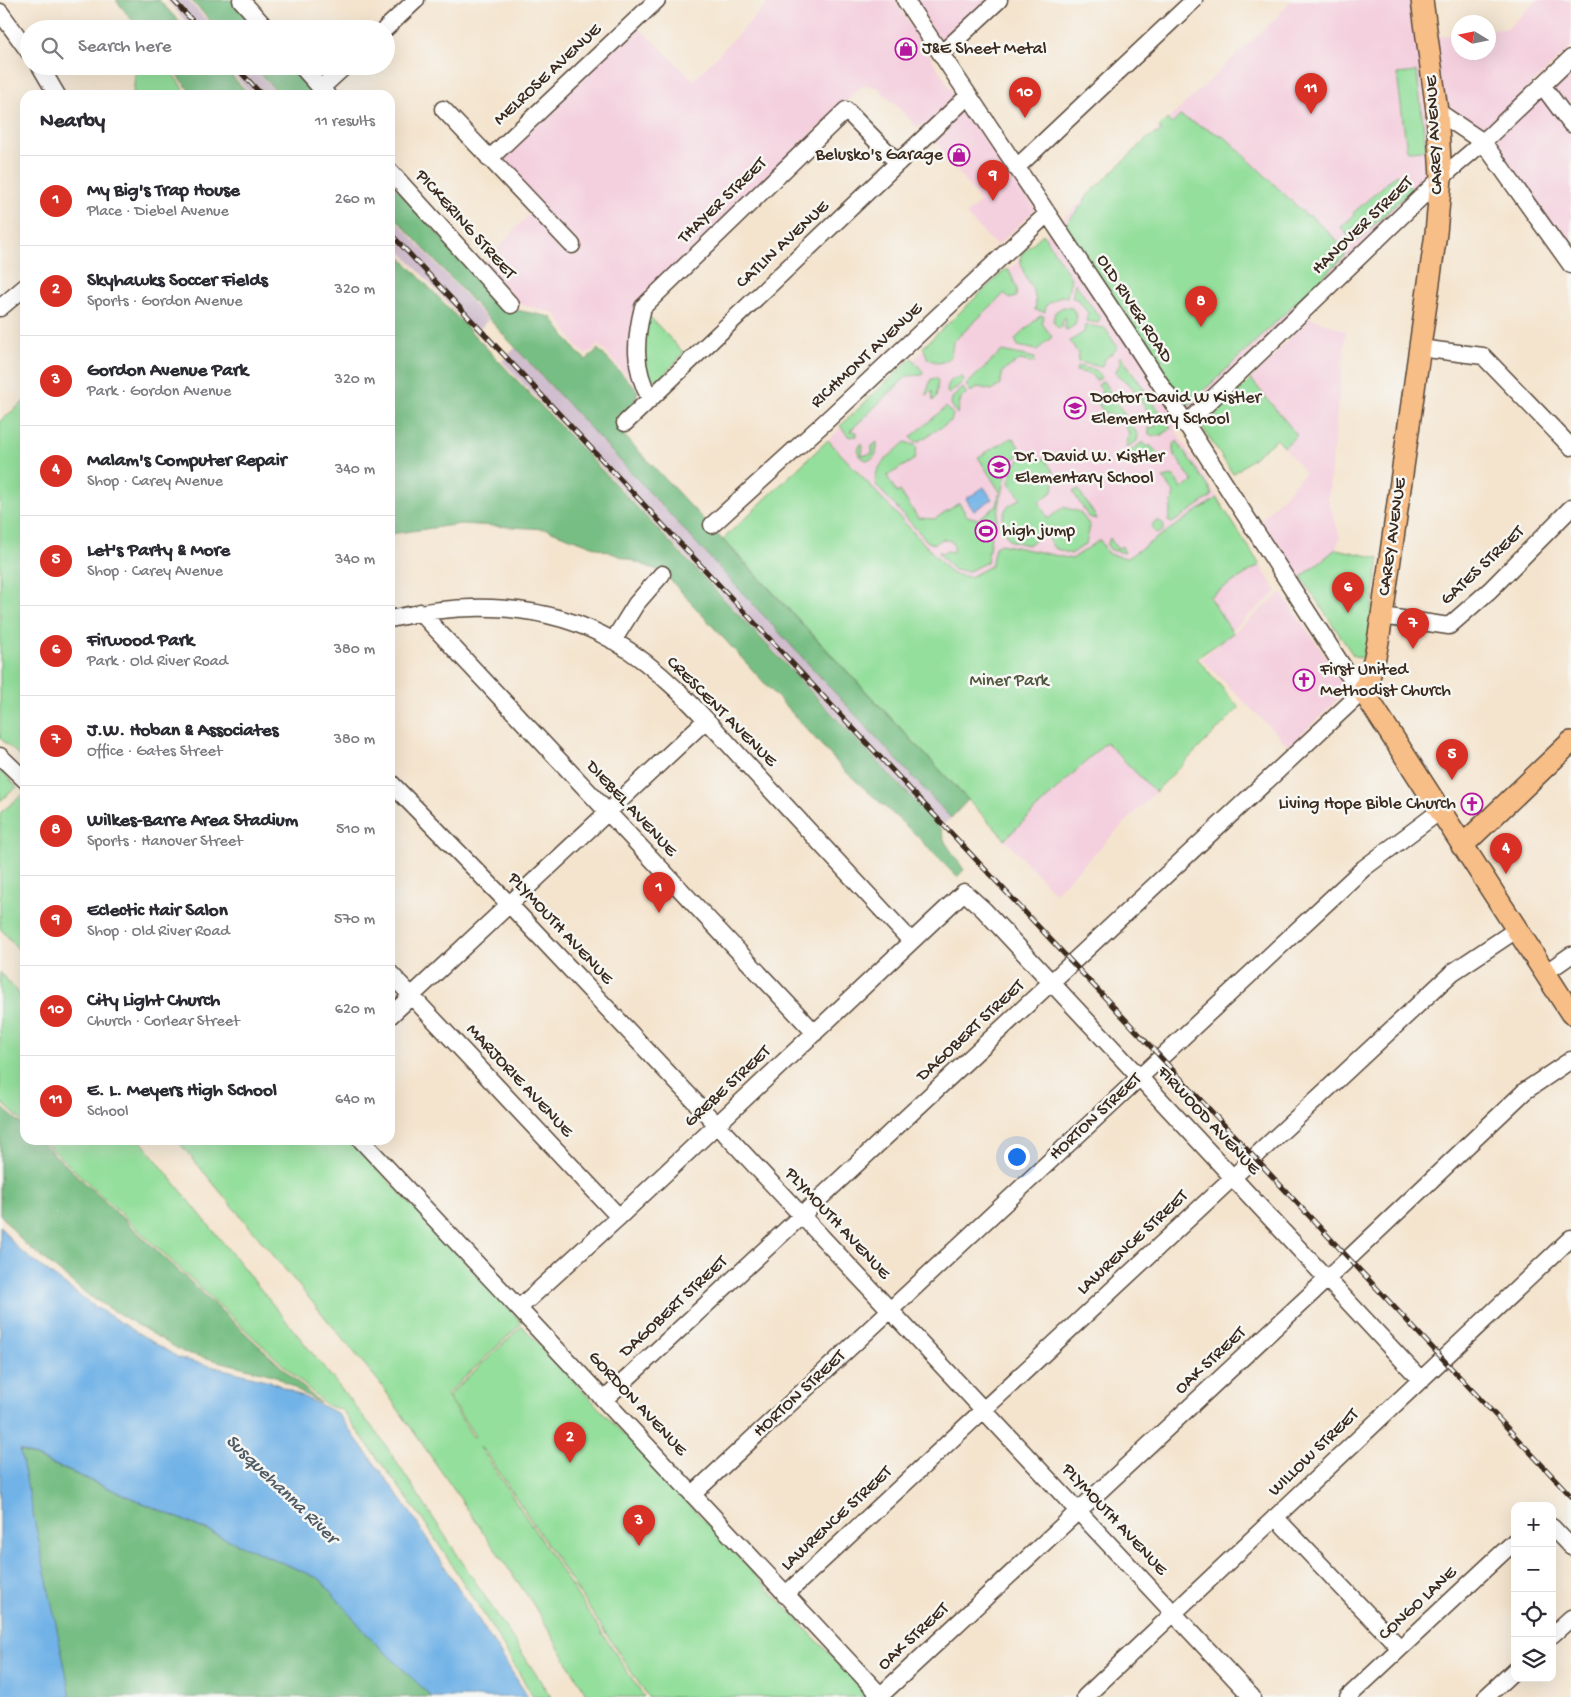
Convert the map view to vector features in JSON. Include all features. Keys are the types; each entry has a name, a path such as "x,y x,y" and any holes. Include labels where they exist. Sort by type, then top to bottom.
{"main road":[{"name":"CAREY AVENUE","path":"1363,691 1370,677 1375,658 1382,616 1436,233 1441,178 1437,111 1422,0"},
{"path":"1363,691 1571,1013"},
{"path":"1462,846 1571,742"}],"street":[{"path":"241,0 259,20"},
{"path":"395,20 416,0"},
{"name":"MELROSE AVENUE","path":"489,159 656,0"},
{"name":"OLD RIVER ROAD","path":"905,0 1134,343 1347,672 1363,691"},
{"path":"941,54 999,0"},
{"path":"1016,168 1194,0"},
{"path":"0,12 20,40"},
{"name":"HANOVER STREET","path":"1186,425 1441,178 1483,142 1571,58"},
{"path":"45,75 54,90"},
{"path":"309,75 322,90"},
{"path":"326,90 338,75"},
{"path":"1542,85 1571,124"},
{"name":"CATLIN AVENUE","path":"625,423 968,96"},
{"path":"443,109 572,245"},
{"name":"THAYER STREET","path":"650,398 641,383 637,360 637,337 643,307 846,110 898,163"},
{"path":"1437,111 1483,142 1571,265"},
{"name":"PICKERING STREET","path":"395,177 511,305"},
{"name":"RICHMONT AVENUE","path":"712,525 1047,214"},
{"path":"0,308 20,291"},
{"path":"1419,348 1482,356 1571,448"},
{"name":"GATES STREET","path":"1382,616 1449,626 1490,590 1571,508"},
{"path":"614,641 636,604 662,574"},
{"name":"CRESCENT AVENUE","path":"395,618 420,612 489,607 533,612 584,628 614,641 656,672 706,720 912,941"},
{"name":"DIEBEL AVENUE","path":"420,612 815,1033"},
{"name":"DAGOBERT STREET","path":"604,1399 1363,691"},
{"path":"395,1011 706,720"},
{"path":"0,756 20,775"},
{"name":"PLYMOUTH AVENUE","path":"395,787 509,904 1080,1511 1173,1614 1252,1697"},
{"name":"HORTON STREET","path":"693,1494 1364,868 1440,811"},
{"name":"FIRWOOD AVENUE","path":"964,892 984,910 1420,1379"},
{"name":"GREBE STREET","path":"519,1308 619,1217 964,892"},
{"name":"LAWRENCE STREET","path":"785,1594 1453,972 1516,930"},
{"path":"1545,973 1571,956"},
{"name":"MARJORIE AVENUE","path":"395,978 619,1217"},
{"name":"OAK STREET","path":"881,1696 1525,1091 1571,1060"},
{"name":"GORDON AVENUE","path":"366,1145 881,1696"},
{"name":"WILLOW STREET","path":"1085,1697 1571,1238"},
{"path":"1275,1517 1400,1648"},
{"path":"1556,1531 1571,1547"},
{"name":"CONGO LANE","path":"1348,1697 1511,1545"},
{"path":"1556,1631 1571,1618"},
{"path":"1486,1697 1511,1674"}],"shaded area":[{"path":"167,0 188,0 207,20 185,20"},
{"path":"771,0 895,0 954,94 1036,209 997,246 966,215 980,202 924,125 917,127 877,87 863,85 644,296 636,386 599,345 586,355 576,346 555,313 521,305 483,265 538,204 498,161 637,26 694,80"},
{"path":"914,0 988,0 942,43"},
{"name":"Dr. David W. Kistler Elementary School","path":"1291,0 1412,0 1423,70 1430,173 1414,196 1174,428 1277,592 1197,658 1239,708 1055,893 723,539 1276,18"},
{"path":"1537,0 1568,0 1571,3 1571,47 1482,132 1443,106 1434,37 1451,35 1451,60 1496,60 1496,30 1508,28"},
{"path":"1571,67 1571,246 1570,247 1490,145"},
{"path":"234,75 260,75 274,90 248,90"},
{"path":"395,219 488,320 476,333 395,245"},
{"path":"1309,317 1346,331 1328,498 1340,537 1335,551 1301,578 1261,520 1305,473 1283,445 1251,380"},
{"path":"515,348 951,818 940,827 502,361"},
{"path":"1281,593 1349,689 1289,746 1201,659"}],"green space":[{"path":"116,0 159,0 178,20 132,20"},
{"path":"191,0 231,0 250,20 210,20"},
{"path":"1417,72 1426,148 1423,150 1407,151 1397,74"},
{"path":"135,75 174,75 184,90 134,90"},
{"path":"177,75 231,75 245,90 189,90"},
{"path":"261,75 298,75 311,90 275,90"},
{"path":"1180,116 1226,138 1306,215 1311,216 1349,252 1189,405 1180,402 1065,225 1088,195 1149,137 1162,131 1159,127 1167,119 1172,124"},
{"path":"1397,174 1412,189 1357,241 1352,241 1341,227 1354,215 1353,213"},
{"path":"395,186 506,308 551,317 576,351 586,360 598,349 638,391 633,406 618,415 616,421 618,429 968,800 951,818 395,217"},
{"path":"1043,234 1071,278 1067,297 1061,296 1046,305 1045,312 1035,310 1036,302 1032,288 1021,262 1021,254"},
{"path":"395,251 941,829 945,842 964,870 957,877 913,832 845,771 663,572 546,529 461,524 395,533"},
{"path":"1005,270 1009,270 1017,289 1016,297 1009,299 1005,293 953,342 951,356 947,360 939,363 928,359 923,347"},
{"path":"1075,283 1100,318 1098,323 1086,321 1088,313 1077,299 1072,298"},
{"path":"1063,307 1072,308 1077,316 1075,325 1067,330 1065,329 1066,318 1064,318 1061,328 1058,328 1053,321 1055,312"},
{"path":"647,314 684,353 660,379 656,380 650,376 644,361 643,351"},
{"path":"1040,316 1044,316 1042,323 1052,337 1037,350 1018,346 1015,339"},
{"path":"1085,325 1105,328 1118,348 1105,359 1102,367 1078,362 1079,355 1070,341 1084,332"},
{"path":"1002,351 1035,358 1034,363 1020,360 1003,371 1000,385 992,390 978,387 971,392 966,385"},
{"path":"1121,356 1171,428 1163,434 1155,436 1149,434 1149,428 1156,426 1133,388 1119,378 1117,374 1116,371 1121,362 1119,358"},
{"path":"912,358 923,372 922,375 907,376 850,431 857,432 857,436 849,437 840,426"},
{"path":"1077,366 1096,370 1101,378 1096,381 1091,374 1076,371"},
{"path":"962,377 965,380 949,394 947,392 950,382 953,379"},
{"path":"936,378 938,381 936,398 933,401 932,391 926,395 931,379"},
{"path":"1251,379 1297,435 1284,447 1277,439 1233,474 1202,427"},
{"path":"1103,381 1128,420 1123,423 1118,416 1104,413 1099,405 1102,391 1098,385"},
{"path":"963,388 967,394 961,398 957,414 951,404 952,398"},
{"path":"20,405 20,756 0,738 0,421"},
{"path":"946,407 953,414 951,421 918,442 912,440 911,437"},
{"path":"1130,423 1138,435 1137,441 1126,448 1129,433 1125,427"},
{"path":"1011,438 1014,439 1020,449 1018,456 1008,463 1002,495 978,457"},
{"name":"Miner Park","path":"828,440 952,574 970,577 991,566 995,547 1001,544 1072,559 1100,540 1108,554 1127,558 1217,498 1260,565 1209,597 1233,633 1197,658 1239,708 1155,792 1106,742 1005,839 723,539"},
{"path":"1177,441 1212,492 1211,497 1172,523 1168,521 1174,493 1163,478 1173,476 1182,488 1193,482 1173,452 1173,445"},
{"path":"877,442 876,454 872,459 866,460 859,456 858,450 861,443 863,445 862,455 872,454 872,446"},
{"path":"905,442 917,446 915,459 887,476 897,493 900,491 918,518 935,519 959,503 967,516 978,519 997,506 999,494 1001,496 995,530 980,527 992,530 987,562 969,571 954,570 939,554 940,551 942,554 947,551 953,552 954,546 951,541 942,539 935,544 928,542 876,485 875,478 877,472 884,461"},
{"path":"1143,442 1148,447 1150,445 1160,455 1153,460 1130,454 1130,451"},
{"path":"1027,455 1045,459 1055,474 1053,491 1039,502 1048,519 1063,507 1080,512 1090,526 1086,544 1071,554 1054,548 1045,534 1028,545 1010,541 1000,526 1006,508 1021,498 1009,483 1013,465"},
{"path":"1078,489 1097,519 1089,517 1073,492"},
{"path":"1158,521 1164,527 1158,533 1152,527"},
{"path":"1110,538 1117,549 1122,546 1125,553 1111,550 1107,545"},
{"path":"1336,549 1379,558 1366,649 1364,656 1360,658 1353,655 1301,577"},
{"path":"0,769 17,787 0,801"},
{"path":"20,797 20,951 0,928 0,813"},
{"path":"0,972 20,995 20,1119 0,1101"},
{"path":"0,1106 20,1123 20,1145 44,1145 321,1404 273,1375 183,1352 89,1296 23,1242 0,1214"},
{"path":"47,1145 144,1145 380,1437 551,1697 533,1697 495,1632 421,1517 342,1410 326,1405"},
{"path":"181,1145 355,1145 522,1323 446,1395 473,1437 475,1436 448,1396 522,1326 870,1697 648,1697 487,1454 480,1447 644,1697 588,1697 533,1604 380,1383"},
{"path":"19,1450 320,1579 371,1639 432,1697 71,1697"}],"water":[{"path":"984,487 992,499 974,511 966,499"},
{"name":"Susquehanna River","path":"0,1226 18,1249 89,1303 179,1358 270,1381 337,1413 406,1506 528,1697 432,1697 371,1639 320,1579 20,1450 71,1697 0,1697"}],"railway":[{"path":"173,0 192,20"},
{"path":"243,75 257,90"},
{"path":"395,238 1571,1496"}],"place":[{"name":"J&E Sheet Metal","path":"906,49"},
{"name":"E. L. Meyers High School","path":"1311,114"},
{"name":"City Light Church","path":"1025,118"},
{"name":"Belusko's Garage","path":"959,155"},
{"name":"Eclectic Hair Salon","path":"993,201"},
{"name":"Wilkes-Barre Area Stadium","path":"1201,327"},
{"name":"Doctor David W Kistler Elementary School","path":"1075,408"},
{"name":"Dr. David W. Kistler Elementary School","path":"999,467"},
{"name":"high jump","path":"986,531"},
{"name":"Firwood Park","path":"1348,613"},
{"name":"J.W. Hoban & Associates","path":"1413,649"},
{"name":"First United Methodist Church","path":"1304,680"},
{"name":"Let's Party & More","path":"1452,780"},
{"name":"Living Hope Bible Church","path":"1472,804"},
{"name":"Malam's Computer Repair","path":"1506,874"},
{"name":"My Big's Trap House","path":"659,913"},
{"name":"Skyhawks Soccer Fields","path":"570,1463"},
{"name":"Gordon Avenue Park","path":"639,1546"}]}
